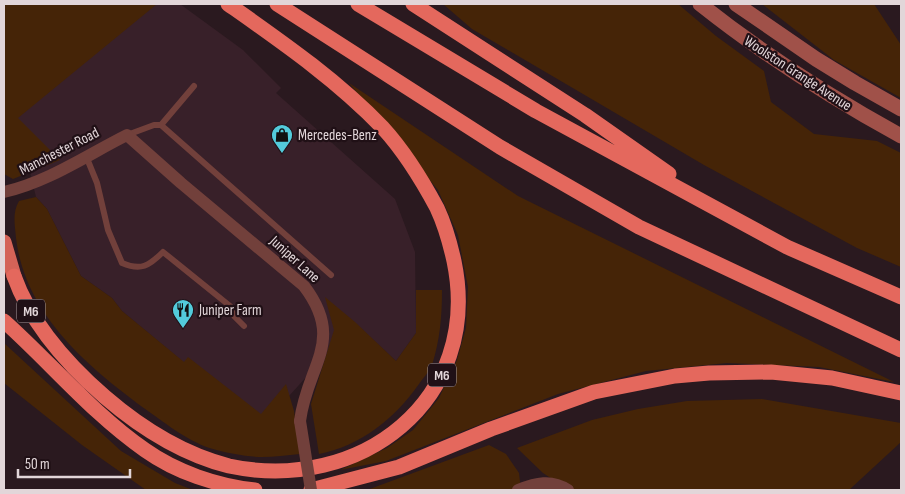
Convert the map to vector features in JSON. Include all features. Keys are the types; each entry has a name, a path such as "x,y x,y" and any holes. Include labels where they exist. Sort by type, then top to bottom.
{"highway":[{"name":"M6","path":"4,242 20,293 52,343 88,382 120,409 166,441 207,459 230,466 260,470 307,470 331,465 356,456 378,445 396,433 422,407 444,370 452,350 458,312 456,273 449,240 438,211 406,157 371,116 311,64 228,4"},
{"path":"278,4 500,147 639,227 901,350"},
{"path":"358,4 536,111 787,247 901,297"},
{"path":"413,4 586,115 723,212"},
{"name":"M6","path":"4,321 73,390 145,451 216,483 255,490"},
{"path":"311,490 400,467 491,429 594,392 675,376 709,373 771,372 832,378 901,393"}],"main road":[{"name":"Woolston Grange Avenue","path":"700,4 772,59 829,95 901,136"},
{"name":"Woolston Grange Avenue","path":"736,4 855,84 901,109"}],"street":[{"name":"Manchester Road","path":"4,192 24,187 45,178 127,135"},
{"name":"Juniper Lane","path":"127,135 181,184 304,286 315,300 322,316 324,336 322,352 302,406 300,421 311,490"},
{"path":"518,490 536,484 551,483 568,490"}],"lane":[{"path":"161,125 194,86"},
{"path":"127,135 154,125 161,125 331,275"},
{"path":"86,156 99,190 108,230 122,262 130,266 142,267 154,261 163,252 230,306 234,316 244,326"}],"shaded area":[{"path":"4,4 157,4 18,118 60,160 13,179 4,174"},
{"path":"120,4 180,4 243,50 281,88 276,93 395,199 415,252 416,333 396,361 355,323 261,427 122,311 112,298 81,276 47,209 36,197 17,118"},
{"path":"443,4 678,4 716,36 764,71 771,102 814,134 877,141 901,153 901,267 857,248 704,165 472,29"},
{"path":"762,4 874,4 901,45 901,98 834,60"},
{"path":"349,83 518,196 894,382 819,367 727,363 646,371 558,394 386,461 340,470 387,448 413,430 439,398 457,360 466,328 468,287 458,235 438,190"},
{"path":"36,197 47,209 81,276 112,298 122,311 184,362 188,357 261,414 286,384 294,411 300,454 271,457 244,456 205,446 179,433 148,411 83,358 46,315 32,291 22,266 16,238 15,210 19,201"},
{"path":"416,290 442,290 439,337 431,368 410,396 376,429 349,444 319,454 311,404 334,330 325,297 355,322 396,361 416,333"},
{"path":"4,343 121,451 175,483 193,490 146,490 82,445 4,383"},
{"path":"762,399 901,423 901,442 849,490 569,490 543,473 517,448 592,420 638,409 687,401"},
{"path":"489,445 506,454 519,473 521,490 367,490"}],"place":[{"name":"Mercedes-Benz","path":"282,154"},
{"name":"Juniper Farm","path":"183,329"}]}
